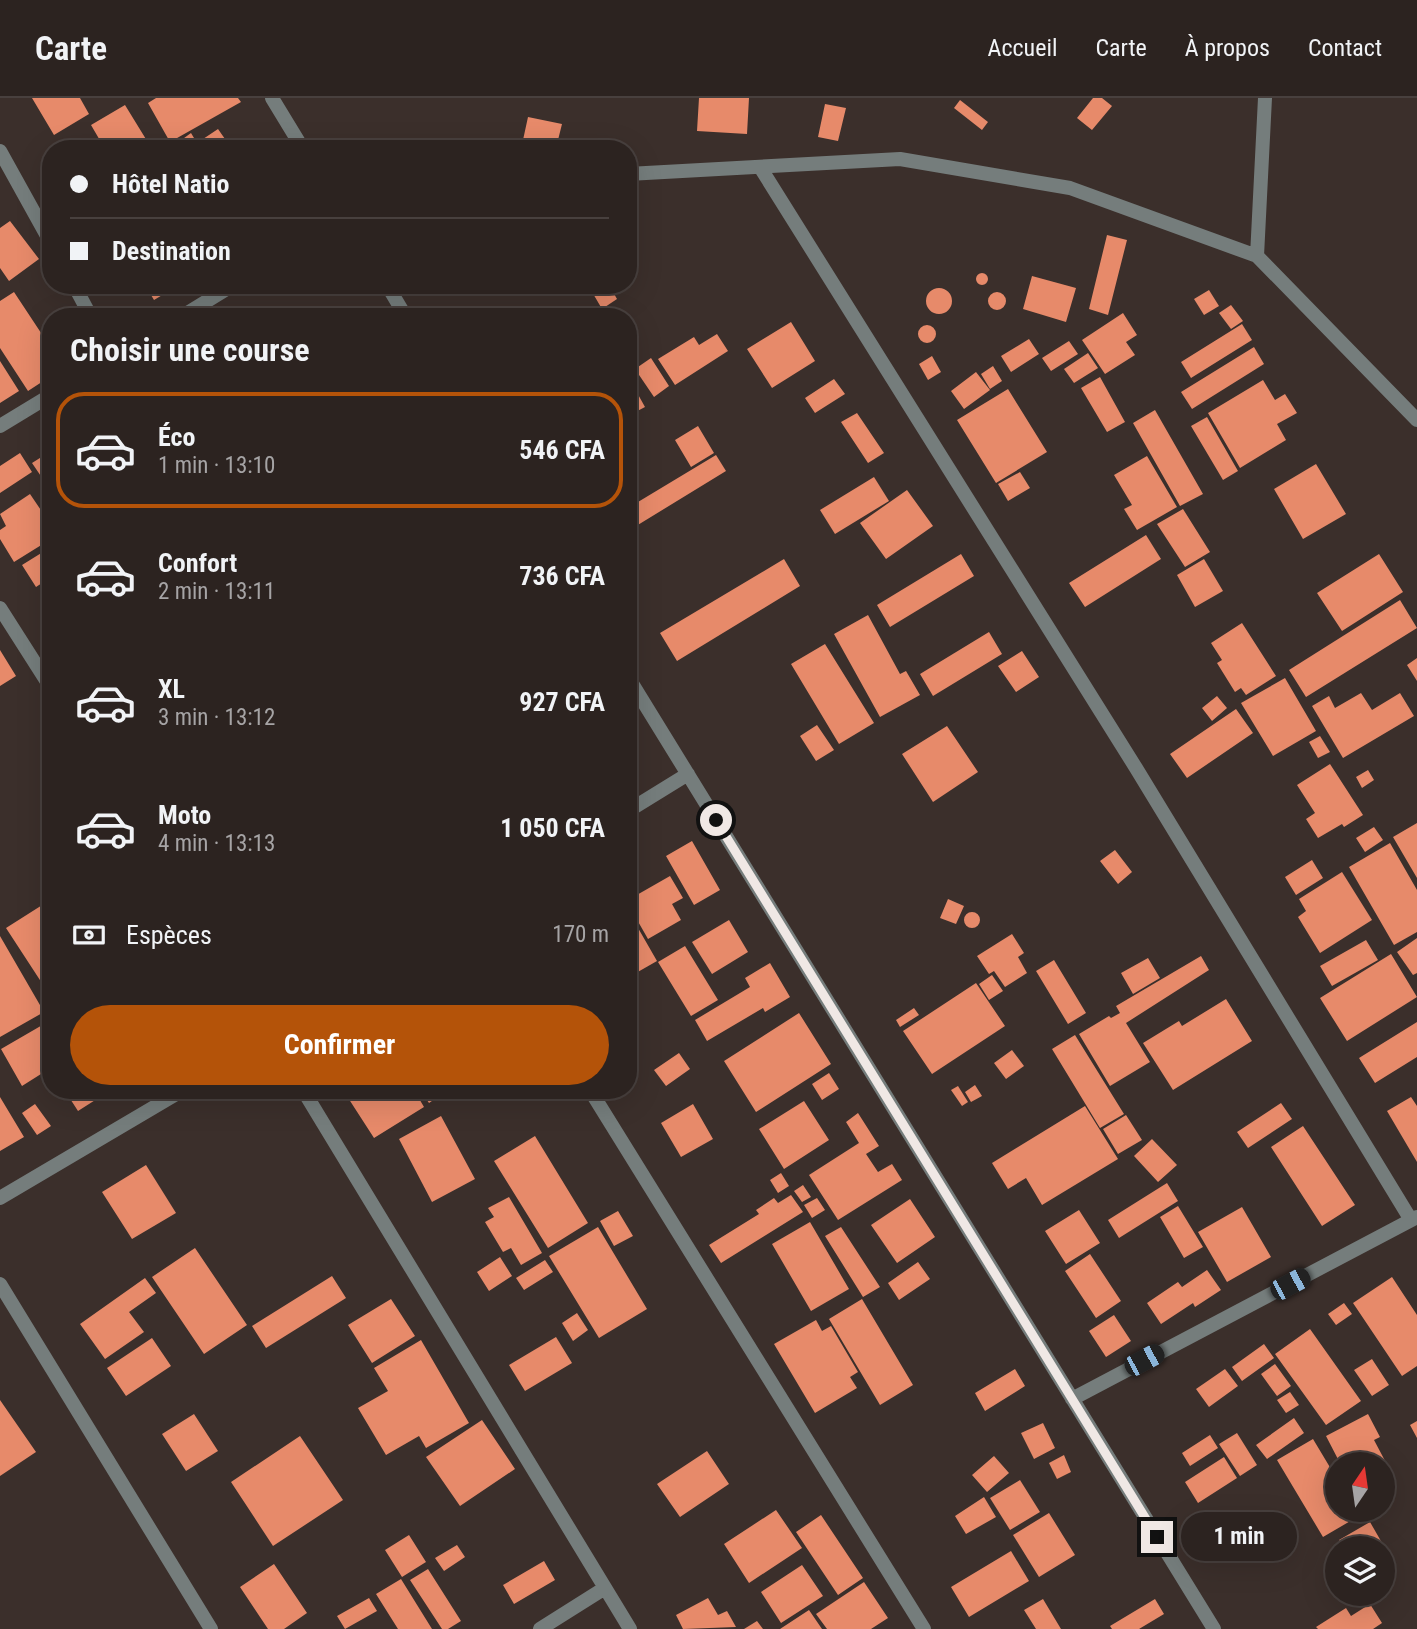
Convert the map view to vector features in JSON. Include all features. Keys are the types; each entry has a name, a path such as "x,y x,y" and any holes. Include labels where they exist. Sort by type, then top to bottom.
{"street":[{"path":"272,98 298,140"},
{"path":"1258,256 1265,98"},
{"path":"0,151 42,227"},
{"path":"637,174 900,159 1070,188 1258,256 1417,420"},
{"path":"760,167 1414,1218 1072,1399"},
{"path":"196,308 218,294"},
{"path":"0,426 42,401"},
{"path":"1401,403 1417,407"},
{"path":"0,608 42,674"},
{"path":"637,692 1214,1629"},
{"path":"637,805 688,774"},
{"path":"0,1198 168,1099"},
{"path":"308,1099 630,1629"},
{"path":"596,1099 924,1629"},
{"path":"0,1284 211,1629"},
{"path":"540,1629 605,1588"}],"building":[{"path":"32,98 80,98 89,114 54,135"},
{"path":"156,98 238,98 241,102 174,140 169,140 148,103"},
{"path":"699,98 749,98 747,134 697,131"},
{"path":"1093,98 1102,98 1112,106 1092,130 1077,118"},
{"path":"960,100 988,122 982,130 954,108"},
{"path":"825,104 846,108 838,141 818,137"},
{"path":"125,105 146,140 100,140 91,125"},
{"path":"528,117 562,124 558,140 523,140"},
{"path":"218,129 226,140 202,140"},
{"path":"191,133 195,140 181,140"},
{"path":"10,221 39,259 9,281 0,268 0,228"},
{"path":"1107,235 1127,240 1108,315 1089,309"},
{"path":"982,273 988,279 982,285 976,279"},
{"path":"1032,276 1076,288 1066,322 1023,309"},
{"path":"939,288 948,292 952,301 948,310 939,314 930,310 926,301 930,292"},
{"path":"1209,290 1219,306 1204,315 1194,299"},
{"path":"14,292 42,334 42,382 28,391 0,348 0,301"},
{"path":"993,292 1001,292 1006,301 1004,308 993,310 988,305 988,297"},
{"path":"150,294 164,294 154,300"},
{"path":"593,294 614,294 617,299 601,308"},
{"path":"1231,305 1243,321 1231,329 1219,313"},
{"path":"1123,313 1137,335 1126,342 1135,355 1105,374 1082,340"},
{"path":"791,322 815,361 772,388 747,349"},
{"path":"1242,324 1252,340 1191,378 1181,362"},
{"path":"927,325 933,328 936,334 933,340 927,343 921,340 918,334 921,328"},
{"path":"717,334 728,351 675,385 658,359 694,337 699,345"},
{"path":"1029,339 1039,354 1011,372 1001,356"},
{"path":"1069,341 1078,354 1051,371 1042,358"},
{"path":"1254,347 1264,364 1192,409 1181,392"},
{"path":"1088,353 1098,368 1074,383 1064,369"},
{"path":"932,356 941,372 928,380 919,364"},
{"path":"651,358 669,386 654,397 637,372 637,368"},
{"path":"0,361 19,391 0,403"},
{"path":"993,366 1002,381 990,389 981,374"},
{"path":"976,372 990,390 964,409 951,391"},
{"path":"1100,377 1125,422 1107,432 1081,388"},
{"path":"834,379 845,394 815,413 805,398"},
{"path":"1263,380 1275,400 1285,394 1297,413 1277,424 1286,440 1240,468 1208,413"},
{"path":"1008,389 1047,452 996,483 957,420"},
{"path":"637,393 645,407 637,411"},
{"path":"1155,410 1203,494 1180,506 1133,423"},
{"path":"857,413 884,453 868,463 841,422"},
{"path":"1207,417 1238,471 1223,480 1191,426"},
{"path":"698,426 714,453 691,467 675,440"},
{"path":"20,453 32,472 0,493 0,466"},
{"path":"716,455 726,471 637,525 637,503"},
{"path":"1147,456 1177,507 1137,530 1124,509 1132,505 1114,475"},
{"path":"42,457 42,478 32,463"},
{"path":"1316,464 1346,514 1303,539 1274,489"},
{"path":"1020,472 1030,488 1008,501 998,484"},
{"path":"874,477 889,501 835,534 820,510"},
{"path":"907,490 933,526 886,559 860,523"},
{"path":"30,494 42,512 42,545 14,562 0,539 0,530 6,526 0,514"},
{"path":"1183,509 1210,552 1185,567 1157,524"},
{"path":"1146,535 1161,559 1085,607 1069,583"},
{"path":"42,553 42,583 36,587 22,565"},
{"path":"961,554 974,576 890,627 877,605"},
{"path":"1379,554 1403,592 1342,631 1317,593"},
{"path":"784,559 800,586 677,661 660,633"},
{"path":"1204,559 1223,591 1195,607 1177,575"},
{"path":"1400,600 1417,628 1306,697 1289,670"},
{"path":"868,615 900,674 906,671 920,695 880,717 834,634"},
{"path":"1242,623 1276,676 1246,695 1241,688 1235,692 1217,663 1222,660 1211,643"},
{"path":"989,632 1002,654 933,696 920,674"},
{"path":"825,644 874,723 839,744 791,664"},
{"path":"0,650 16,676 0,686"},
{"path":"1022,651 1039,677 1016,692 998,666"},
{"path":"1417,658 1417,681 1407,665"},
{"path":"1285,678 1316,731 1273,756 1241,703"},
{"path":"1361,693 1372,710 1400,693 1414,716 1343,758 1312,706 1329,696 1335,708"},
{"path":"1217,696 1227,708 1212,721 1202,708"},
{"path":"1236,709 1253,733 1187,778 1170,754"},
{"path":"817,725 834,750 816,761 800,736"},
{"path":"947,726 978,772 933,802 902,754"},
{"path":"1320,736 1330,752 1318,758 1309,742"},
{"path":"1330,764 1363,815 1318,838 1306,819 1315,813 1297,785"},
{"path":"1368,770 1374,780 1362,788 1356,777"},
{"path":"1417,823 1417,878 1393,837"},
{"path":"1374,827 1383,840 1365,852 1356,838"},
{"path":"692,841 720,890 694,905 666,856"},
{"path":"1390,843 1417,890 1417,932 1394,945 1349,867"},
{"path":"1115,850 1132,872 1118,884 1100,861"},
{"path":"1312,860 1323,878 1296,895 1285,877"},
{"path":"1342,872 1372,920 1320,953 1298,917 1306,911 1299,899"},
{"path":"670,876 683,898 672,904 681,920 648,939 637,920 637,895"},
{"path":"948,899 964,906 956,924 940,918"},
{"path":"42,905 42,983 6,928"},
{"path":"972,912 980,920 972,928 964,920"},
{"path":"729,920 748,952 712,974 692,942"},
{"path":"637,926 657,961 637,972"},
{"path":"1012,934 1024,953 1018,957 1027,973 1005,987 994,971 989,974 977,956"},
{"path":"0,936 42,1009 42,1013 0,1037"},
{"path":"1417,938 1417,973 1413,975 1397,952"},
{"path":"1366,940 1378,960 1332,986 1320,966"},
{"path":"685,946 718,1000 691,1016 658,962"},
{"path":"1391,954 1417,997 1347,1041 1320,998"},
{"path":"1201,956 1209,970 1126,1023 1150,1062 1110,1086 1079,1034 1109,1016 1111,1018 1120,1013 1116,1006"},
{"path":"1148,958 1160,978 1133,994 1121,973"},
{"path":"1054,960 1086,1013 1068,1024 1036,971"},
{"path":"770,963 790,997 765,1012 763,1008 707,1041 695,1020 750,987 745,978"},
{"path":"992,975 1003,991 989,1000 979,984"},
{"path":"976,983 1005,1026 932,1074 903,1031"},
{"path":"1226,999 1252,1041 1173,1090 1143,1043 1179,1021 1182,1026"},
{"path":"914,1008 919,1015 900,1027 896,1020"},
{"path":"799,1013 831,1064 756,1112 724,1061"},
{"path":"1417,1022 1417,1057 1375,1083 1359,1058"},
{"path":"42,1025 42,1075 22,1086 1,1049"},
{"path":"1075,1035 1124,1114 1100,1128 1052,1049"},
{"path":"1012,1050 1024,1066 1006,1079 994,1063"},
{"path":"679,1053 690,1069 666,1086 654,1070"},
{"path":"829,1073 839,1089 822,1100 812,1084"},
{"path":"975,1085 982,1096 971,1102 965,1092"},
{"path":"958,1086 968,1102 962,1106 951,1090"},
{"path":"0,1097 24,1137 0,1151"},
{"path":"1411,1097 1417,1106 1417,1162 1387,1111"},
{"path":"70,1099 97,1099 78,1111"},
{"path":"349,1099 419,1099 424,1107 374,1138"},
{"path":"804,1101 829,1140 784,1169 759,1129"},
{"path":"1281,1103 1292,1119 1248,1148 1237,1132"},
{"path":"35,1104 51,1126 37,1135 22,1113"},
{"path":"693,1104 713,1139 681,1157 661,1123"},
{"path":"1085,1106 1118,1159 1042,1205 1026,1178 1008,1189 992,1163"},
{"path":"858,1113 879,1146 866,1154 878,1172 892,1164 902,1180 838,1220 809,1175 859,1143 846,1122"},
{"path":"1126,1115 1142,1140 1118,1154 1103,1129"},
{"path":"441,1116 475,1179 432,1202 399,1139"},
{"path":"1303,1126 1355,1205 1322,1226 1271,1147"},
{"path":"535,1136 588,1223 548,1248 494,1161"},
{"path":"1152,1139 1177,1165 1158,1182 1134,1156"},
{"path":"146,1165 176,1213 132,1239 102,1192"},
{"path":"781,1173 789,1186 778,1193 770,1180"},
{"path":"1167,1183 1178,1201 1119,1238 1108,1220"},
{"path":"803,1185 811,1197 802,1202 794,1191"},
{"path":"791,1195 803,1212 721,1263 709,1245 759,1214 756,1210 774,1198 778,1203"},
{"path":"509,1197 542,1253 521,1265 511,1248 503,1252 485,1222 494,1217 488,1208"},
{"path":"817,1198 825,1210 812,1218 804,1205"},
{"path":"910,1199 935,1237 897,1263 871,1225"},
{"path":"1178,1206 1203,1247 1184,1258 1160,1217"},
{"path":"1242,1207 1271,1257 1227,1282 1198,1232"},
{"path":"1079,1210 1100,1243 1066,1264 1045,1231"},
{"path":"618,1211 633,1236 614,1246 600,1221"},
{"path":"810,1222 849,1289 811,1311 772,1244"},
{"path":"598,1227 647,1309 599,1338 549,1256"},
{"path":"841,1227 880,1287 863,1297 825,1236"},
{"path":"195,1248 247,1325 204,1354 152,1277"},
{"path":"1090,1254 1121,1301 1096,1318 1065,1271"},
{"path":"500,1257 512,1276 489,1291 477,1272"},
{"path":"545,1260 553,1272 524,1290 516,1278"},
{"path":"918,1262 930,1279 899,1300 888,1283"},
{"path":"1207,1270 1221,1290 1195,1307 1193,1303 1161,1324 1147,1303 1178,1282 1182,1287"},
{"path":"332,1276 346,1298 266,1348 252,1326"},
{"path":"1392,1277 1417,1315 1417,1366 1402,1376 1353,1303"},
{"path":"145,1278 156,1293 129,1312 144,1332 105,1359 80,1324"},
{"path":"391,1299 415,1336 372,1363 348,1325"},
{"path":"862,1299 913,1385 880,1405 829,1319"},
{"path":"1344,1303 1352,1314 1336,1325 1328,1314"},
{"path":"577,1313 588,1330 573,1341 562,1323"},
{"path":"1114,1315 1131,1341 1106,1357 1089,1331"},
{"path":"816,1320 822,1331 831,1326 858,1372 850,1377 857,1388 815,1413 774,1344"},
{"path":"1310,1329 1361,1401 1326,1425 1275,1354"},
{"path":"556,1337 572,1363 525,1391 509,1365"},
{"path":"152,1338 171,1366 126,1396 107,1368"},
{"path":"421,1340 469,1423 426,1448 419,1436 386,1455 358,1408 388,1391 374,1368"},
{"path":"1264,1344 1274,1358 1242,1381 1232,1367"},
{"path":"1372,1359 1389,1385 1372,1396 1354,1370"},
{"path":"1275,1364 1291,1386 1277,1396 1261,1374"},
{"path":"1015,1369 1025,1386 985,1411 975,1393"},
{"path":"1225,1369 1238,1386 1209,1407 1196,1389"},
{"path":"1290,1392 1299,1405 1286,1413 1277,1400"},
{"path":"0,1400 36,1452 0,1476"},
{"path":"194,1414 218,1451 186,1471 162,1434"},
{"path":"1368,1414 1380,1437 1374,1440 1380,1452 1334,1452 1326,1436"},
{"path":"1294,1418 1304,1433 1267,1459 1256,1445"},
{"path":"482,1420 515,1469 460,1506 426,1457"},
{"path":"1417,1421 1417,1438 1410,1425"},
{"path":"1043,1423 1055,1448 1034,1459 1021,1433"},
{"path":"1237,1433 1257,1465 1240,1476 1219,1444"},
{"path":"1210,1435 1218,1448 1190,1466 1182,1453"},
{"path":"300,1436 343,1500 273,1546 231,1482"},
{"path":"1313,1439 1325,1459 1325,1522 1349,1522 1323,1537 1277,1460"},
{"path":"707,1451 729,1484 680,1517 657,1484"},
{"path":"1064,1455 1071,1472 1057,1479 1049,1463"},
{"path":"994,1456 1009,1473 987,1492 972,1475"},
{"path":"1224,1457 1237,1478 1198,1503 1185,1482"},
{"path":"1020,1480 1040,1512 1010,1530 990,1498"},
{"path":"984,1497 996,1517 966,1534 955,1516"},
{"path":"776,1510 802,1548 749,1583 724,1544"},
{"path":"1049,1513 1075,1555 1039,1577 1013,1535"},
{"path":"821,1515 863,1578 838,1595 796,1532"},
{"path":"1370,1522 1378,1536 1346,1536"},
{"path":"409,1535 426,1562 402,1577 385,1550"},
{"path":"457,1545 465,1557 444,1571 435,1558"},
{"path":"1011,1551 1029,1581 969,1617 951,1587"},
{"path":"544,1561 555,1580 514,1604 503,1585"},
{"path":"274,1564 307,1613 284,1629 268,1629 240,1587"},
{"path":"802,1565 823,1596 781,1623 761,1592"},
{"path":"428,1569 461,1621 448,1629 442,1629 410,1580"},
{"path":"401,1579 432,1629 398,1629 376,1594"},
{"path":"864,1582 888,1618 871,1629 827,1629 816,1614"},
{"path":"369,1598 377,1611 345,1629 337,1616"},
{"path":"708,1598 718,1615 727,1611 736,1627 683,1629 676,1615"},
{"path":"1043,1599 1061,1629 1036,1629 1024,1610"},
{"path":"1155,1599 1164,1614 1139,1629 1112,1629 1110,1626"},
{"path":"1371,1606 1382,1623 1373,1629 1316,1627 1346,1608 1351,1616"},
{"path":"809,1610 822,1629 780,1629"},
{"path":"757,1621 763,1629 744,1629"}],"route":[{"path":"716,820 1157,1537"}]}
